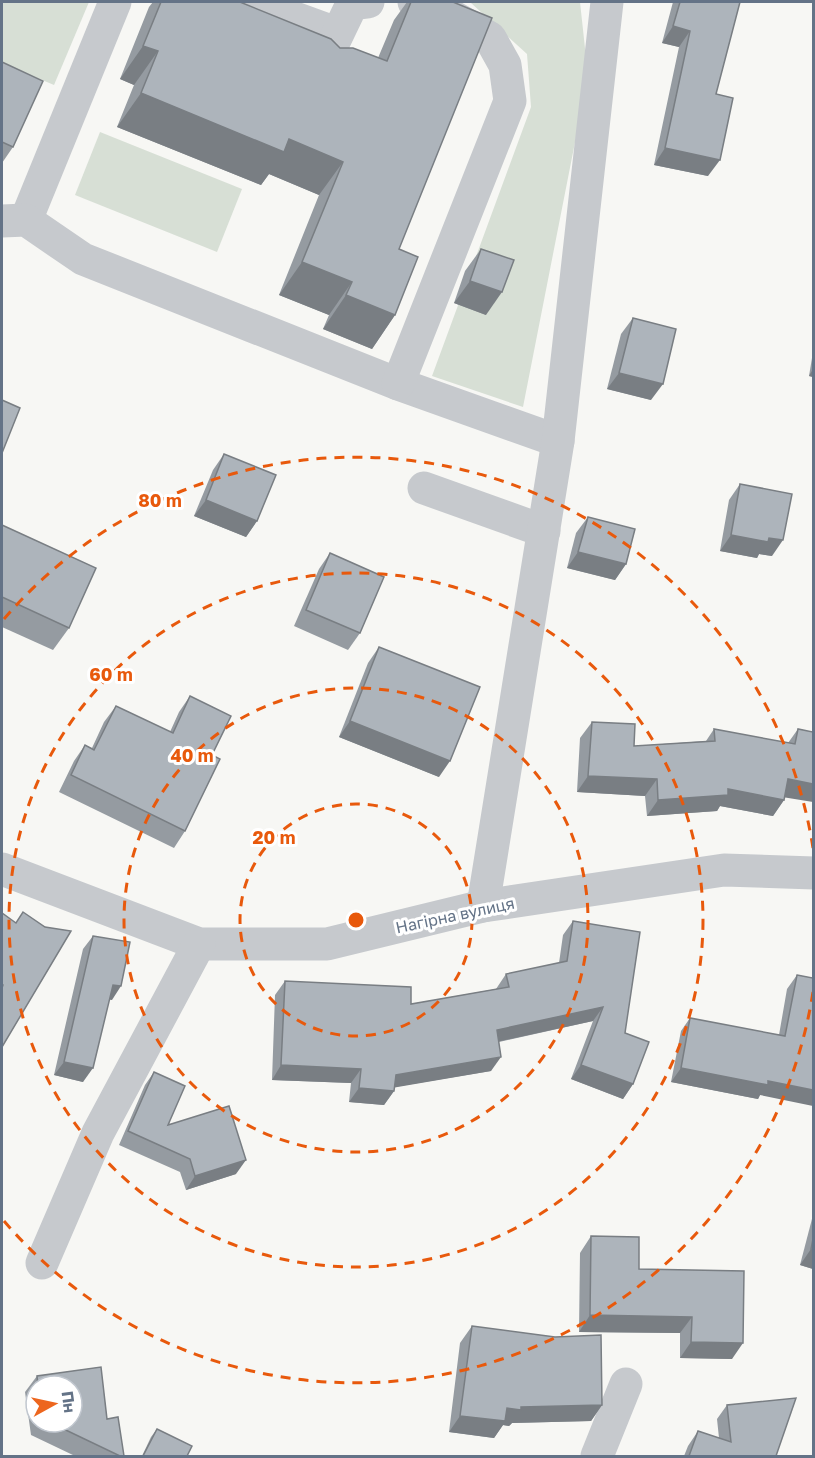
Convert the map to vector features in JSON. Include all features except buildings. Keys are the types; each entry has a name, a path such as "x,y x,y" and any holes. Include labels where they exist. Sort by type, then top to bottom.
{"street":[{"path":"115,2 14,220 83,259 398,384 558,441"},
{"path":"251,2 336,33"},
{"path":"324,64 336,33 352,4 368,2"},
{"path":"398,384 510,100 505,65 490,38 431,4 414,2"},
{"path":"483,906 558,441 607,2"},
{"path":"424,488 544,531"},
{"name":"Нагірна вулиця","path":"2,869 198,944 327,944 483,906 724,870 813,873"},
{"path":"42,1263 98,1132 198,944"},
{"path":"597,1456 626,1384"}],"shaded area":[{"path":"2,2 89,2 54,85 2,63"},
{"path":"465,2 580,2 588,76 523,407 432,376 531,107 527,54 471,3"},
{"path":"100,132 242,189 217,252 75,195"}]}
